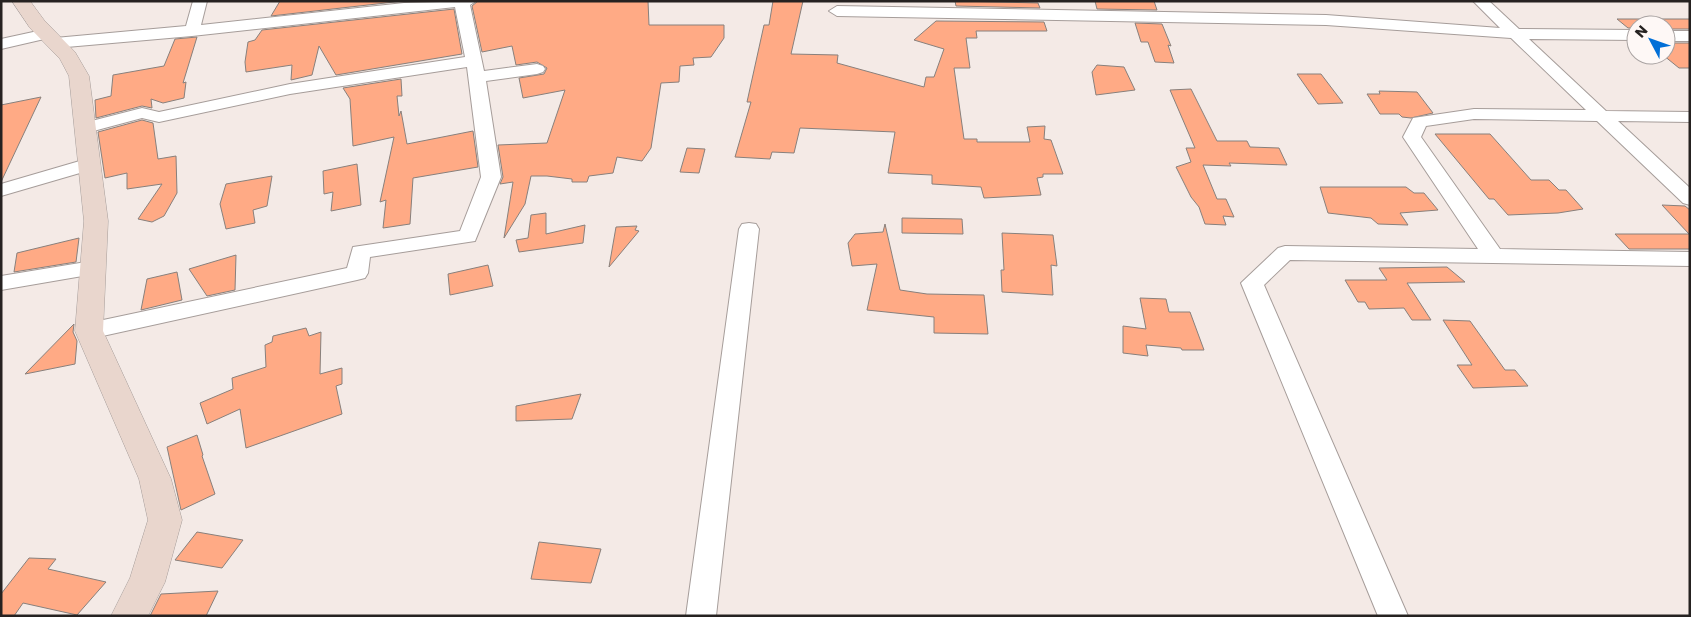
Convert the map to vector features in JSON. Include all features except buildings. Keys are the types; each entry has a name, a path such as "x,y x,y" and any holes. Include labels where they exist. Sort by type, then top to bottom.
{"street":[{"path":"20,1 68,56 79,76 96,221 90,331 155,480 165,520 147,582 129,616"},
{"path":"192,31 200,1"},
{"path":"1126,1 1133,18"},
{"path":"1480,1 1599,116 1690,199"},
{"path":"1,44 51,38 192,31 423,4 466,2 491,176 468,236 360,252 357,273 90,331"},
{"path":"1316,7 1326,20"},
{"path":"837,11 1133,18 1326,20 1515,34 1626,36"},
{"path":"1676,36 1690,36"},
{"path":"86,128 142,113 159,117 290,89 476,69 537,69"},
{"path":"1494,256 1412,137 1420,122 1474,114 1690,117"},
{"path":"1,190 90,164"},
{"path":"701,616 749,229"},
{"path":"1393,616 1252,282 1285,253 1690,259"},
{"path":"1,283 92,268"}]}
